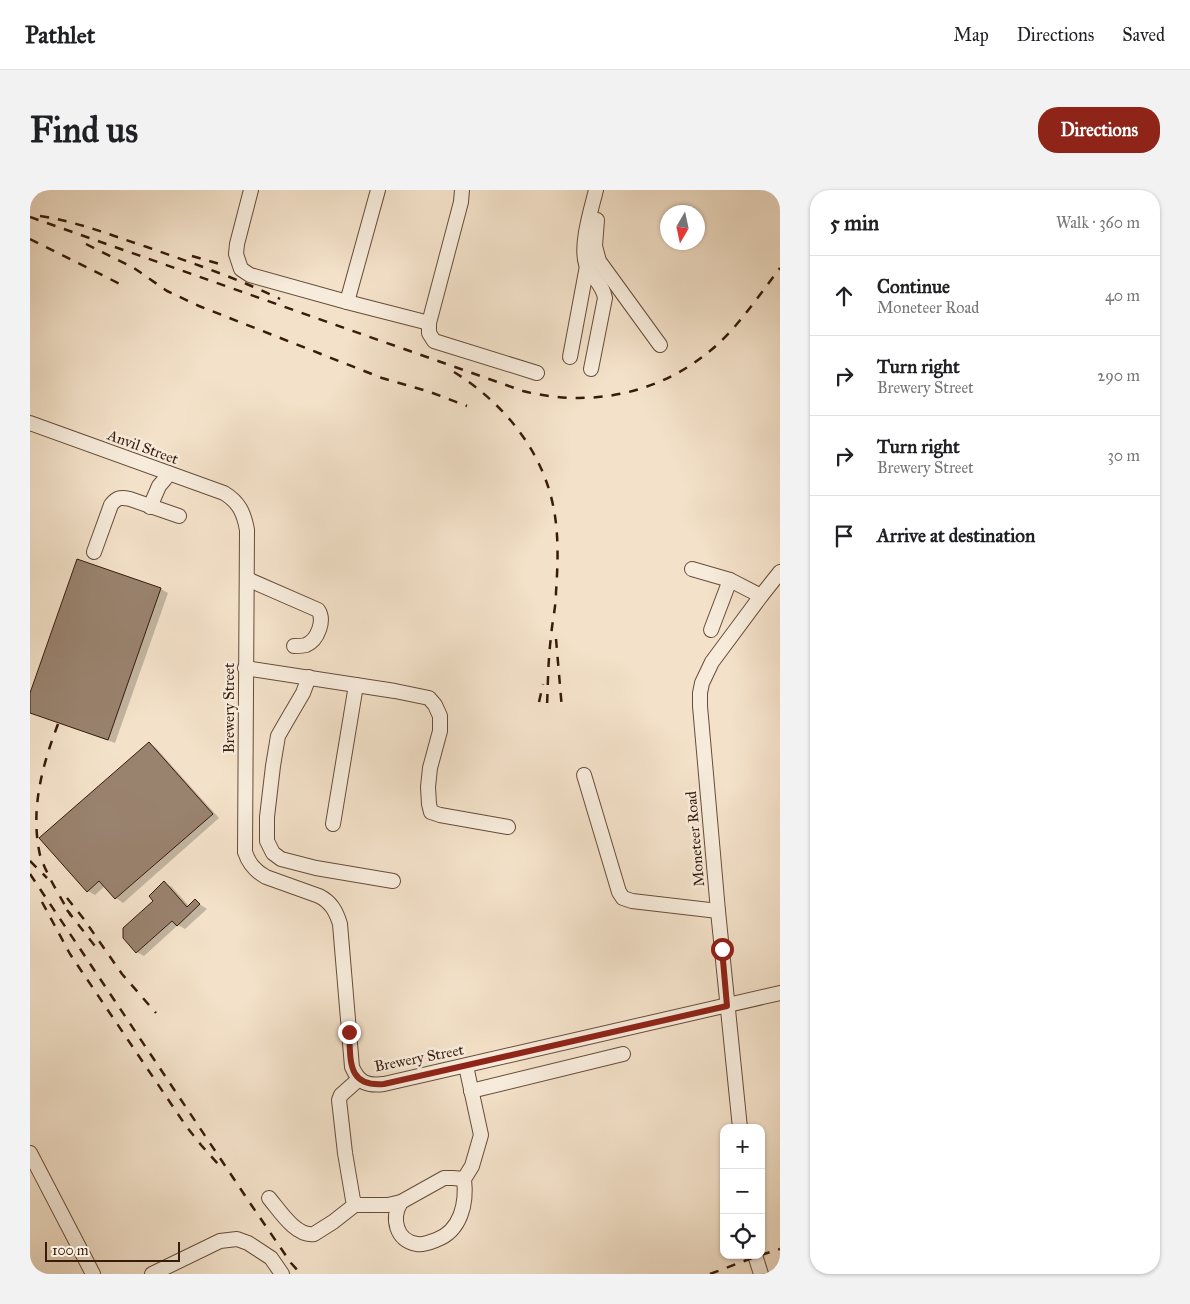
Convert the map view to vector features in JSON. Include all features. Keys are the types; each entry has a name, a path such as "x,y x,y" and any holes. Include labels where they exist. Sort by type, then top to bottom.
{"street":[{"path":"251,190 236,254 241,268 250,275 429,324"},
{"path":"346,302 378,190"},
{"path":"462,190 462,202 429,324 429,333 434,341 536,374"},
{"path":"591,369 605,298 601,286 587,266 585,258 584,244 596,190"},
{"path":"601,190 598,200 596,254 602,267 660,345"},
{"path":"570,357 587,266"},
{"name":"Anvil Street","path":"30,423 167,476 224,493 233,499 240,508"},
{"path":"154,508 159,486 167,476"},
{"path":"94,552 111,505 115,499 122,497 179,516"},
{"name":"Brewery Street","path":"240,508 247,530 245,852 252,868 258,873 320,896 327,900 337,915 340,924 352,1068 359,1079 364,1083 384,1084 780,994"},
{"path":"692,569 730,580 761,596"},
{"name":"Moneteer Road","path":"740,1124 718,911 700,693 702,683 712,662 780,572"},
{"path":"247,579 318,610 321,614 319,630 313,641 305,645 294,646"},
{"path":"711,630 730,580"},
{"path":"245,668 429,698 436,705 440,716 440,731 430,768 428,787 431,812 508,828"},
{"path":"309,678 303,693 278,736 267,817 267,841 273,853 281,859 316,868 393,880"},
{"path":"333,824 356,685"},
{"path":"584,775 619,892 624,898 632,901 718,911"},
{"path":"471,1090 623,1054"},
{"path":"401,1202 395,1217 397,1227 402,1236 409,1241 418,1244 440,1238 451,1232 458,1222 464,1199 464,1179 472,1166 481,1135 466,1066"},
{"path":"354,1202 345,1154 339,1100 341,1095 359,1079"},
{"path":"30,1153 93,1274"},
{"path":"268,1198 296,1230 311,1235 333,1222 354,1202 388,1205 401,1202 444,1178 464,1179"},
{"path":"152,1274 220,1242 237,1240 248,1243 270,1258 282,1274"},
{"path":"756,1259 761,1274"}],"building":[{"path":"77,559 161,588 108,740 30,713 30,693"},
{"path":"149,742 213,814 115,899 99,881 87,892 39,838"},
{"path":"164,881 187,907 195,899 200,904 177,926 172,921 136,953 123,938 123,928 153,901 149,896"}],"railway":[{"path":"40,216 81,225 147,247 198,265 280,299"},
{"path":"30,217 523,391 551,396 580,398 608,396 635,390 661,381 686,368 709,352 730,332 780,268"},
{"path":"30,239 120,284"},
{"path":"86,244 134,268 167,291 199,306 382,378 430,392 467,406"},
{"path":"192,256 223,265"},
{"path":"454,372 488,397 517,428 539,464 553,505 558,559 549,654 547,706"},
{"path":"556,639 562,709"},
{"path":"539,702 543,684"},
{"path":"58,724 39,788 36,821 37,838 40,855 46,871 71,916"},
{"path":"30,861 47,878"},
{"path":"30,874 252,1206 291,1263 301,1274"},
{"path":"67,898 122,974 156,1013"},
{"path":"42,902 70,954 186,1126 219,1165"},
{"path":"67,910 98,950"},
{"path":"765,1254 780,1249"},
{"path":"710,1274 749,1259"}],"route":[{"path":"349,1032 352,1068 364,1083 384,1084 484,1062 727,1006 722,949"}]}
